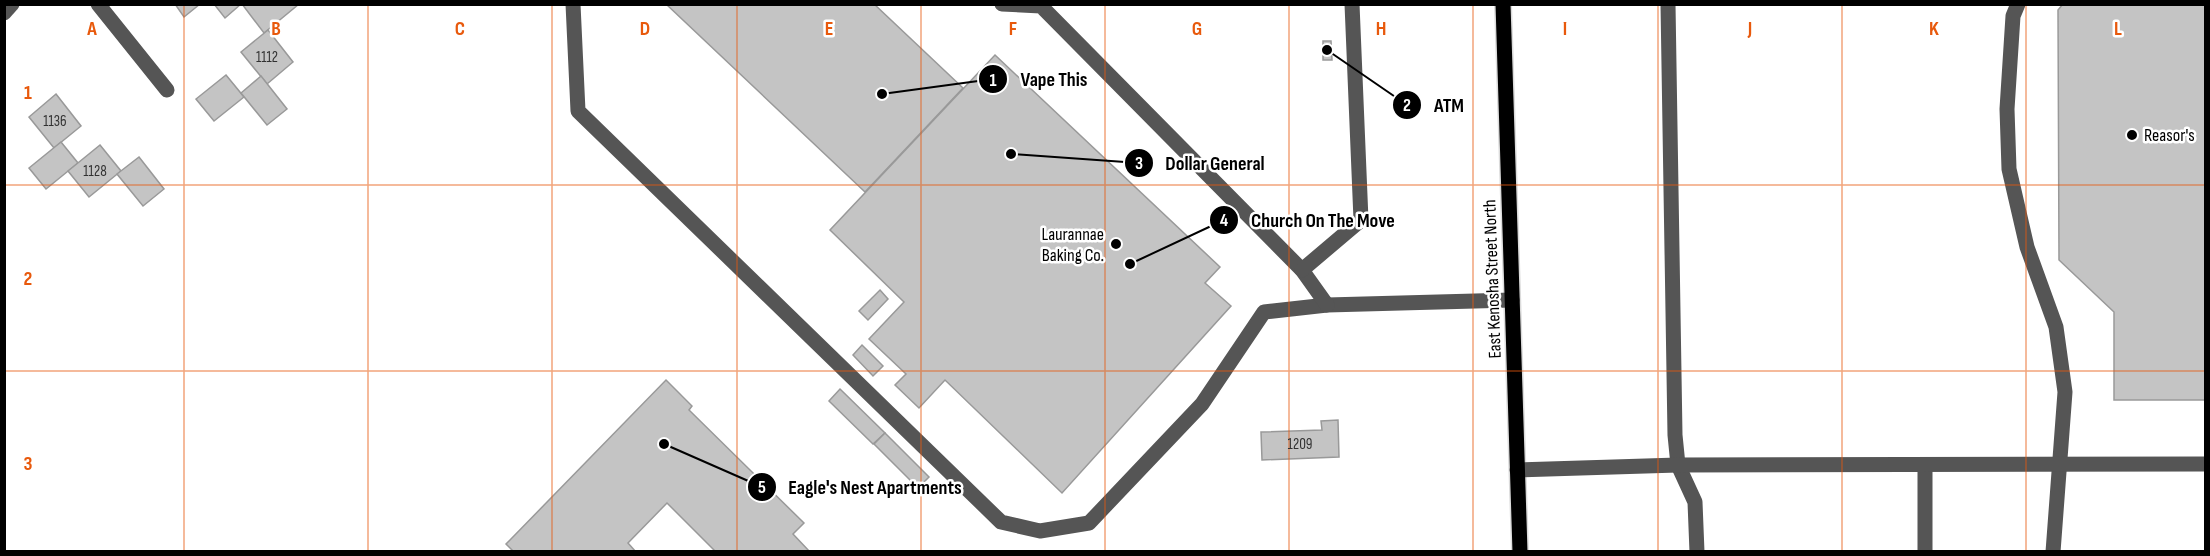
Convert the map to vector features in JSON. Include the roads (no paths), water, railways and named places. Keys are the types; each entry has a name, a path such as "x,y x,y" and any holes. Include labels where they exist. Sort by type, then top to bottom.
{"main road":[{"name":"East Kenosha Street North","path":"1503,4 1520,552"}],"street":[{"path":"4,13 12,4"},
{"path":"98,4 167,90"},
{"path":"573,4 578,111 1001,522 1040,531 1089,523 1202,404 1264,312 1327,305 1512,300"},
{"path":"1002,4 1042,5 1302,270 1327,305"},
{"path":"1302,270 1361,220 1352,4"},
{"path":"1668,4 1675,435 1678,465 1695,502 1696,552"},
{"path":"2018,4 2013,16 2007,109 2009,170 2027,247 2056,327 2065,392 2053,552"},
{"path":"1517,470 1678,465 2205,464"},
{"path":"1925,466 1925,552"}],"place":[{"name":"ATM","path":"1327,50"},
{"name":"Vape This","path":"882,94"},
{"name":"Reasor's","path":"2132,135"},
{"name":"Dollar General","path":"1011,154"},
{"name":"Laurannae Baking Co.","path":"1116,244"},
{"name":"Church On The Move","path":"1130,264"},
{"name":"Eagle's Nest Apartments","path":"664,444"}]}
